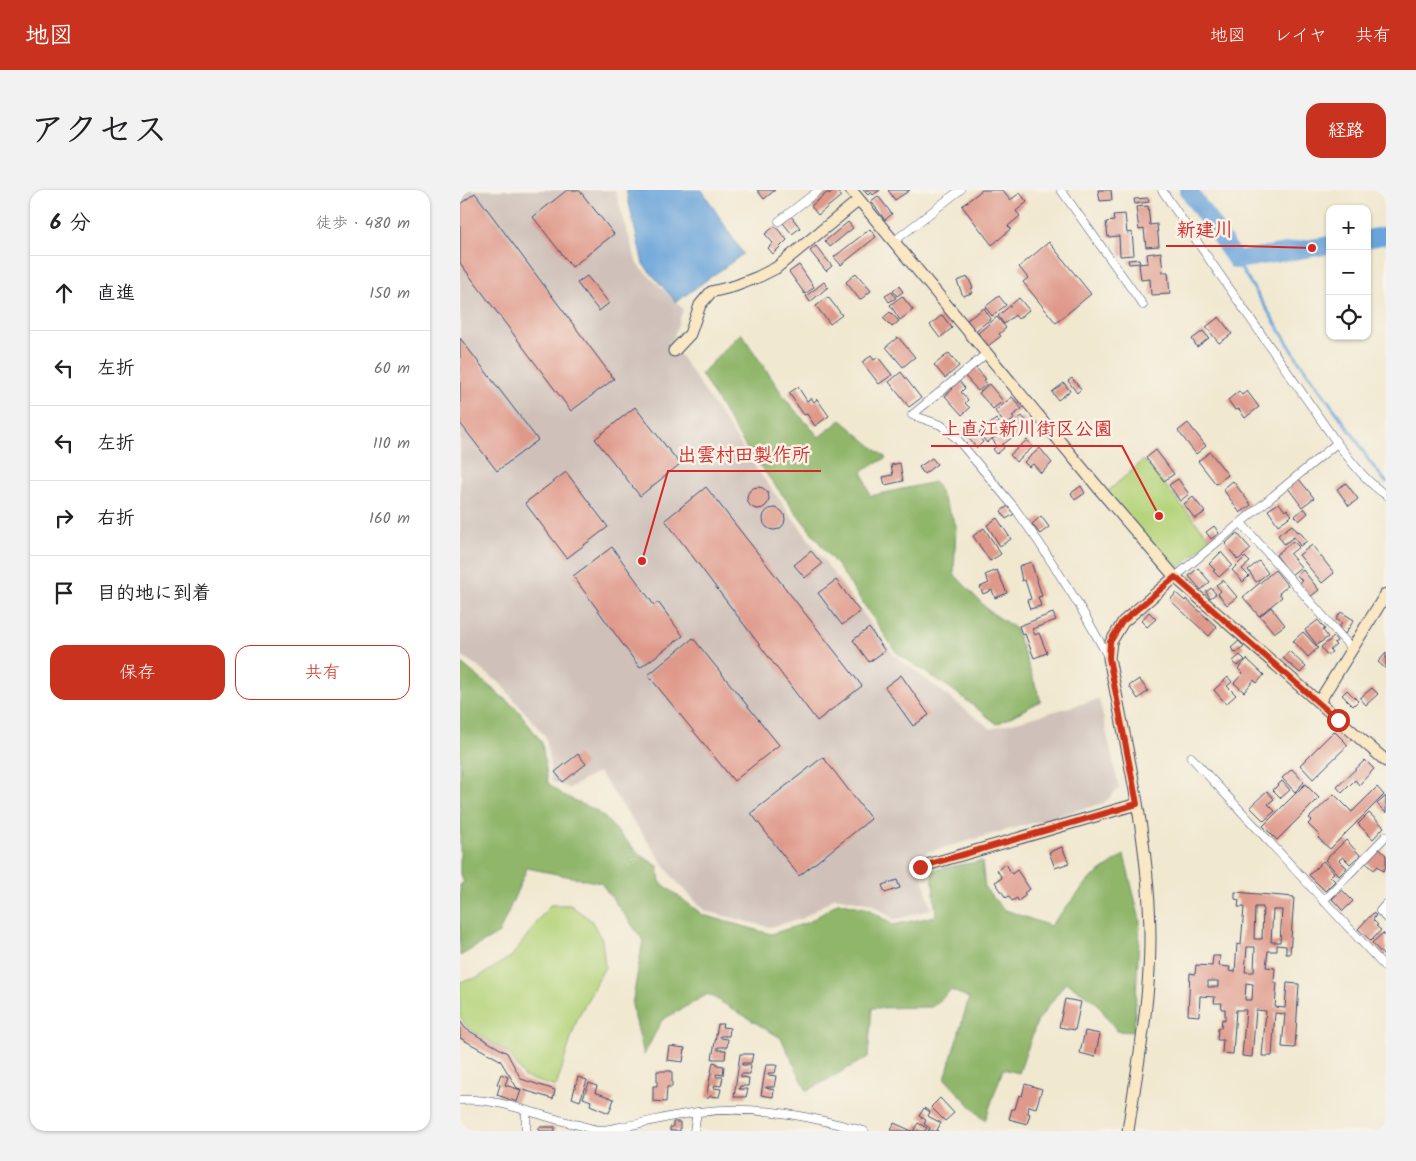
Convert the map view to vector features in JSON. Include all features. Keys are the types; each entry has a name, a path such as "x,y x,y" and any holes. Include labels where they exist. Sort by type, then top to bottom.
{"street":[{"path":"779,221 818,190"},
{"path":"851,190 1106,498 1175,577 1386,761"},
{"path":"894,242 960,190"},
{"path":"1061,190 1143,305"},
{"path":"1162,190 1337,443 1380,492 1386,495"},
{"path":"674,351 690,334 700,305 711,292 750,280 776,268 859,200"},
{"path":"986,354 912,415 941,425 957,439 1014,507 1079,605 1109,658"},
{"path":"1128,1131 1146,1011 1150,939 1146,861 1109,658 1110,642 1122,622 1337,443"},
{"path":"1241,523 1352,649"},
{"path":"1319,702 1386,594"},
{"path":"1191,757 1386,968"},
{"path":"920,867 1137,804"},
{"path":"1323,901 1386,836"},
{"path":"1386,904 1380,911 1386,918"},
{"path":"460,1100 474,1099 526,1110 560,1121 601,1130 697,1112 734,1110 781,1113 821,1119 864,1131"},
{"path":"526,1110 526,1131"},
{"path":"694,1131 697,1112"}],"shaded area":[{"path":"460,190 615,190 637,264 683,309 672,343 756,468 894,655 991,729 1099,699 1119,788 1104,803 917,855 931,909 895,920 872,904 835,897 802,919 769,927 705,911 674,879 599,772 569,788 552,781 546,737 500,683 460,654"}],"green space":[{"path":"741,333 787,401 819,437 841,420 886,458 862,471 870,496 935,482 956,525 954,574 989,611 1015,628 1041,701 997,724 953,690 897,653 839,568 747,449 701,374"},
{"path":"1144,460 1211,540 1176,570 1107,492"},
{"path":"460,662 518,710 542,743 548,783 563,795 599,812 640,855 658,866 660,882 703,915 771,934 809,922 839,902 869,909 893,925 936,916 932,870 982,861 985,888 1003,909 1050,926 1090,879 1124,855 1140,920 1134,1032 1117,1031 1096,1002 1066,982 1037,1022 1019,1073 1003,1069 985,1121 945,1079 969,998 951,990 932,1007 872,1008 868,1057 807,1091 781,1038 708,994 662,1020 644,1055 632,1005 643,940 601,883 527,868 499,933 460,956 460,885 464,882 460,874"},
{"path":"550,905 570,905 591,920 602,940 605,967 577,1019 556,1087 524,1077 509,1053 468,1028 460,1017 460,982 477,978 512,956"}],"water":[{"path":"626,190 702,190 743,254 676,302 643,264"}],"building":[{"path":"567,190 579,190 614,234 572,267 533,217"},
{"path":"757,190 775,190 764,199"},
{"path":"834,190 841,196 818,215 811,206 828,192 829,194"},
{"path":"863,190 880,190 873,195 871,192 868,195"},
{"path":"888,190 910,190 895,200"},
{"path":"982,190 1002,190 1010,200 1020,193 1027,202 1016,211 1020,216 1008,226 1011,229 992,245 962,206"},
{"path":"1098,190 1111,190 1112,200 1100,201"},
{"path":"475,193 614,379 571,411 460,263 460,204"},
{"path":"878,196 892,214 885,220 871,201"},
{"path":"1148,198 1149,202 1135,204 1134,199"},
{"path":"1148,206 1150,225 1157,224 1159,246 1146,247 1144,229 1139,230 1136,207"},
{"path":"1125,214 1127,233 1132,232 1134,255 1120,256 1119,236 1108,237 1106,222 1114,221 1113,215"},
{"path":"791,216 800,228 792,234 783,223"},
{"path":"848,222 853,228 830,247 825,241"},
{"path":"775,226 787,240 773,254 768,248 773,243 765,234"},
{"path":"870,229 876,237 841,265 834,257"},
{"path":"1049,242 1091,294 1056,323 1023,282 1028,278 1019,267"},
{"path":"816,246 832,266 826,271 810,251"},
{"path":"1161,252 1163,272 1168,272 1170,294 1151,295 1150,279 1141,280 1139,264 1148,263 1147,254"},
{"path":"1139,259 1140,263 1129,264 1128,260"},
{"path":"799,265 814,287 805,294 789,272"},
{"path":"856,273 871,291 860,300 846,282"},
{"path":"587,276 609,303 599,311 577,283"},
{"path":"968,277 973,288 971,289 972,293 963,296 957,281"},
{"path":"824,282 828,287 810,302 806,296"},
{"path":"899,286 903,292 897,296 893,291"},
{"path":"892,292 896,298 889,302 885,296"},
{"path":"902,296 913,310 900,320 890,305"},
{"path":"999,296 1006,305 992,316 985,307"},
{"path":"828,297 842,315 830,324 816,306"},
{"path":"1019,298 1029,310 1018,319 1015,315 1004,324 998,316"},
{"path":"984,308 991,319 975,331 967,320"},
{"path":"890,312 899,321 892,327 883,318"},
{"path":"942,315 952,328 940,338 930,325"},
{"path":"997,317 1006,328 999,334 1001,336 988,346 978,333"},
{"path":"1219,317 1232,334 1219,343 1206,327"},
{"path":"1203,331 1209,338 1197,347 1192,339"},
{"path":"898,337 915,357 903,367 886,347"},
{"path":"460,338 538,440 497,471 460,423"},
{"path":"949,353 959,366 945,378 934,365"},
{"path":"871,356 874,360 878,357 892,375 879,384 862,362"},
{"path":"974,366 986,379 984,380 987,384 978,391 964,375"},
{"path":"901,372 921,398 909,407 889,382"},
{"path":"1072,378 1081,389 1077,393 1068,381"},
{"path":"958,380 965,388 961,392 968,400 965,403 970,408 962,415 945,396 953,389 950,387"},
{"path":"1064,383 1070,391 1058,400 1052,392"},
{"path":"989,384 1003,401 993,409 979,393"},
{"path":"798,387 807,401 811,398 814,402 817,399 829,416 815,426 807,414 804,415 789,393"},
{"path":"1239,391 1242,395 1247,391 1259,407 1245,418 1239,409 1235,410 1228,400"},
{"path":"1012,397 1022,409 1012,416 1014,419 1006,426 995,411"},
{"path":"635,407 680,464 640,496 595,439"},
{"path":"1022,416 1028,423 1018,431 1012,424"},
{"path":"996,419 1004,428 987,443 979,433"},
{"path":"1188,423 1206,446 1196,454 1178,431"},
{"path":"1010,426 1017,434 1002,445 1004,448 997,454 993,449 997,446 992,439"},
{"path":"971,427 983,442 977,448 964,433"},
{"path":"1027,440 1033,447 1016,462 1010,455"},
{"path":"1040,448 1052,463 1041,473 1033,464 1029,467 1024,462"},
{"path":"1156,450 1174,474 1164,481 1146,458"},
{"path":"1210,452 1228,475 1216,484 1198,461"},
{"path":"932,458 937,464 924,474 919,467"},
{"path":"900,463 903,481 885,485 883,477 893,475 891,465"},
{"path":"566,472 608,527 567,558 525,503"},
{"path":"1178,479 1189,494 1180,501 1169,485"},
{"path":"1299,479 1314,498 1302,507 1288,488"},
{"path":"1233,481 1251,505 1240,513 1223,489"},
{"path":"1346,483 1358,499 1349,506 1337,489"},
{"path":"1081,486 1085,493 1075,500 1071,493"},
{"path":"706,487 862,686 817,721 665,520"},
{"path":"758,487 766,490 769,498 766,506 758,509 750,506 747,498 750,490"},
{"path":"1193,497 1205,512 1195,519 1184,504"},
{"path":"1279,503 1285,511 1287,509 1292,515 1278,525 1268,510"},
{"path":"1008,506 1014,514 1006,519 1001,511"},
{"path":"774,508 782,511 785,519 782,527 774,530 766,527 763,519 766,511"},
{"path":"1304,508 1308,513 1299,521 1295,516"},
{"path":"1041,516 1049,527 1040,534 1032,524"},
{"path":"997,518 1011,539 1000,546 987,525"},
{"path":"1292,525 1307,541 1300,546 1294,537 1284,544 1278,535"},
{"path":"1214,526 1219,533 1211,539 1206,532"},
{"path":"984,528 1001,554 990,561 973,536"},
{"path":"1237,533 1251,549 1238,560 1225,544"},
{"path":"1293,541 1299,547 1290,554 1301,567 1291,575 1276,555"},
{"path":"1312,545 1334,573 1322,583 1299,555"},
{"path":"612,547 654,605 658,602 683,636 640,668 573,576"},
{"path":"811,551 822,564 805,578 794,565"},
{"path":"1221,552 1232,565 1219,577 1209,564"},
{"path":"1245,557 1250,562 1242,569 1249,576 1243,582 1232,570"},
{"path":"1259,561 1268,573 1256,582 1248,570"},
{"path":"1031,562 1042,596 1038,597 1041,606 1030,609 1027,600 1031,599 1025,580 1022,581 1019,566"},
{"path":"1198,568 1210,582 1201,590 1189,576"},
{"path":"997,570 1007,593 995,598 992,590 983,594 980,587 989,583 985,575"},
{"path":"1275,570 1288,586 1279,593 1282,597 1259,616 1243,597"},
{"path":"1303,570 1319,590 1310,597 1299,584 1302,581 1297,575"},
{"path":"836,580 860,612 842,625 818,593"},
{"path":"1223,580 1237,597 1227,605 1218,594 1221,591 1216,585"},
{"path":"1211,588 1216,594 1210,598 1206,592"},
{"path":"1176,593 1185,601 1186,599 1217,627 1209,636 1170,600"},
{"path":"1271,607 1285,625 1274,633 1260,616"},
{"path":"1149,612 1156,619 1147,627 1141,621"},
{"path":"1341,612 1354,620 1345,634 1338,629 1342,623 1336,619"},
{"path":"1053,613 1056,620 1032,629 1035,635 1039,633 1047,653 1034,658 1025,634 1022,635 1019,626"},
{"path":"1318,620 1328,637 1317,645 1305,630"},
{"path":"869,628 885,651 869,662 853,640"},
{"path":"1303,632 1318,648 1308,657 1293,641"},
{"path":"1334,637 1337,641 1334,643 1336,645 1330,650 1332,652 1327,655 1321,647"},
{"path":"693,638 779,745 734,781 648,675"},
{"path":"1239,641 1244,647 1236,653 1231,648"},
{"path":"1289,651 1306,667 1300,673 1283,658"},
{"path":"1386,653 1386,669 1378,662"},
{"path":"1240,655 1245,660 1237,666 1233,661"},
{"path":"1247,659 1264,675 1257,683 1254,680 1244,692 1234,683 1243,673 1238,669"},
{"path":"901,675 929,715 913,726 885,687"},
{"path":"1228,677 1232,682 1227,686 1236,695 1226,704 1214,690"},
{"path":"1139,679 1148,691 1138,699 1129,686"},
{"path":"1372,688 1378,694 1366,705 1360,698"},
{"path":"1347,690 1358,701 1353,706 1342,695"},
{"path":"1334,731 1348,745 1313,779 1300,765"},
{"path":"578,754 586,764 563,782 555,772"},
{"path":"823,757 871,819 799,876 751,813"},
{"path":"1365,760 1374,769 1359,785 1355,780 1342,793 1337,787"},
{"path":"1292,769 1304,782 1295,792 1282,778"},
{"path":"1282,781 1290,790 1281,798 1273,790"},
{"path":"1305,784 1319,798 1277,840 1263,826"},
{"path":"1377,787 1384,795 1330,849 1318,838 1320,836 1308,824 1312,820 1309,818 1334,794 1352,812"},
{"path":"1267,791 1274,799 1268,804 1275,811 1264,821 1250,807"},
{"path":"1386,796 1386,813 1377,804"},
{"path":"1369,813 1384,827 1373,839 1358,824"},
{"path":"1346,840 1360,855 1350,864 1343,857 1339,860 1347,868 1339,876 1325,860"},
{"path":"1062,847 1069,863 1055,868 1049,852"},
{"path":"1378,848 1386,855 1386,867 1383,871 1378,866 1374,870 1365,862"},
{"path":"1323,861 1334,873 1330,876 1335,881 1325,891 1309,875"},
{"path":"1006,864 1012,874 1017,870 1030,889 1018,901 1017,898 1012,901 1009,896 1006,898 995,882 1002,878 997,870"},
{"path":"897,880 900,888 885,893 882,885"},
{"path":"1342,890 1353,901 1343,911 1332,899"},
{"path":"1235,892 1294,897 1290,954 1286,954 1286,946 1277,945 1277,951 1268,951 1266,967 1275,968 1274,983 1277,983 1275,1007 1285,1008 1287,983 1299,984 1295,1048 1282,1047 1285,1014 1275,1013 1272,1056 1262,1056 1266,1011 1256,1010 1252,1057 1242,1056 1246,1010 1236,1010 1233,1054 1222,1053 1223,1040 1217,1040 1218,1028 1221,1028 1222,1019 1225,1020 1225,1009 1221,1009 1222,1003 1214,1003 1215,997 1200,996 1199,1016 1188,1015 1190,973 1195,974 1196,965 1212,966 1213,956 1220,956 1219,966 1230,967 1229,971 1235,972 1237,944 1241,945 1244,907 1238,907 1239,900 1235,899","holes":["1255,907 1263,907 1262,939 1254,939","1273,910 1282,910 1280,942 1271,942","1247,947 1255,947 1254,972 1245,972","1208,981 1218,981 1218,987 1208,987","1246,983 1253,984 1252,1000 1245,1000"]},
{"path":"1373,913 1376,915 1373,920 1381,930 1371,941 1358,929"},
{"path":"1383,933 1386,937 1386,954 1384,956 1372,943"},
{"path":"1065,999 1081,1002 1075,1030 1059,1027"},
{"path":"460,1021 466,1029 507,1053 521,1079 555,1090 553,1099 517,1088 500,1060 460,1038"},
{"path":"718,1024 723,1024 722,1027 730,1028 729,1036 720,1036 721,1038 728,1039 727,1047 718,1047 718,1050 726,1050 725,1059 712,1059"},
{"path":"1085,1031 1100,1034 1095,1057 1080,1053"},
{"path":"669,1046 685,1048 683,1062 667,1060"},
{"path":"740,1054 753,1054 751,1063 742,1063 742,1065 751,1065 750,1074 741,1074 741,1077 749,1078 748,1086 740,1086 739,1089 748,1089 746,1097 734,1097"},
{"path":"713,1062 724,1066 723,1075 716,1074 716,1077 723,1077 721,1086 715,1085 714,1088 721,1089 719,1097 710,1096 706,1098"},
{"path":"766,1065 777,1065 775,1073 768,1073 768,1075 776,1076 774,1087 766,1087 774,1090 773,1097 761,1095"},
{"path":"657,1071 672,1071 672,1087 667,1087 666,1102 653,1101 653,1086 657,1086"},
{"path":"501,1074 508,1077 505,1085 521,1090 517,1102 497,1095 500,1085 497,1084"},
{"path":"578,1077 587,1080 580,1101 572,1098"},
{"path":"589,1083 597,1086 595,1092 614,1099 609,1113 590,1105 591,1101 583,1098"},
{"path":"1025,1084 1042,1089 1036,1108 1029,1106 1028,1113 1030,1114 1027,1124 1009,1119 1012,1109 1015,1109 1019,1095 1022,1096"},
{"path":"940,1098 954,1113 945,1121 931,1107"},
{"path":"924,1108 930,1112 928,1116 941,1123 937,1130 939,1131 928,1131 930,1128 924,1124 926,1120 919,1116"},
{"path":"673,1122 680,1122 680,1131 670,1131 670,1127 673,1127"},
{"path":"894,1123 912,1131 891,1131"},
{"path":"918,1123 927,1128 925,1131 913,1131"},
{"path":"539,1127 555,1127 555,1131 539,1131"}],"waterway":[{"path":"1188,190 1236,260 1326,246"},
{"path":"1371,238 1386,235"},
{"path":"1236,260 1299,361 1356,439 1369,461 1386,482"}],"place":[{"name":"新建川","path":"1312,248"},
{"name":"上直江新川街区公園","path":"1159,516"},
{"name":"出雲村田製作所","path":"642,561"}],"route":[{"path":"920,867 1137,804 1109,658 1110,642 1122,622 1175,577 1338,720"}]}
